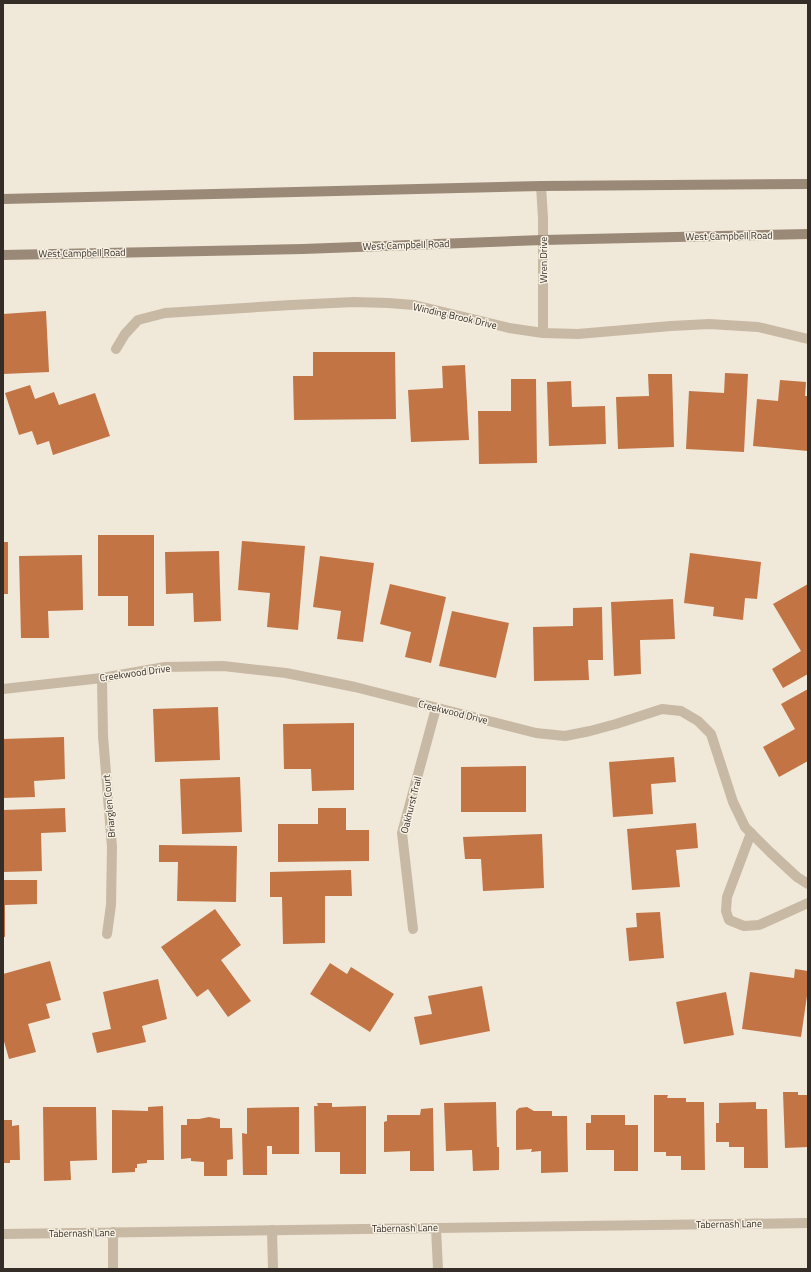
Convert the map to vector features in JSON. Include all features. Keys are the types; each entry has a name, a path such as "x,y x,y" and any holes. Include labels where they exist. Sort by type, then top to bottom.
{"main road":[{"path":"3,199 541,186 808,184"},
{"name":"West Campbell Road","path":"3,255 303,249 543,240 808,234"}],"street":[{"name":"Wren Drive","path":"541,186 543,240 543,333"},
{"name":"Winding Brook Drive","path":"116,349 125,334 138,320 165,313 354,302 414,305 509,328 543,333 578,334 709,324 758,327 808,339"},
{"name":"Creekwood Drive","path":"3,689 102,678 165,667 223,666 286,673 355,687 536,733 565,736 590,732 662,709 681,712 698,721 711,734 733,802 745,827 797,877 808,884"},
{"name":"Briarglen Court","path":"102,678 103,736 112,848 111,905 106,934"},
{"name":"Oakhurst Trail","path":"413,929 402,833 436,708"},
{"path":"751,833 727,897 726,911 729,920 744,926 759,924 808,904"},
{"name":"Tabernash Lane","path":"3,1234 808,1222"},
{"path":"436,1228 438,1269"},
{"path":"272,1230 273,1269"},
{"path":"113,1232 113,1269"}],"building":[{"path":"46,311 49,372 3,374 3,314"},
{"path":"313,352 395,352 396,419 294,420 293,376 313,376"},
{"path":"465,365 469,440 411,442 408,390 443,388 442,366"},
{"path":"725,373 748,374 744,452 686,449 689,391 724,393"},
{"path":"648,374 672,374 674,447 618,449 616,397 649,396"},
{"path":"511,379 536,379 537,463 479,464 478,411 511,411"},
{"path":"780,380 806,382 805,396 808,396 808,451 753,446 757,399 778,401"},
{"path":"571,381 572,407 605,406 606,444 549,446 547,382"},
{"path":"30,385 35,399 54,392 59,405 95,393 110,436 53,455 49,441 37,445 32,431 19,435 5,393"},
{"path":"98,535 154,535 154,626 128,626 128,596 98,596"},
{"path":"242,541 305,546 298,630 267,627 270,593 238,590"},
{"path":"3,542 8,542 8,594 3,594"},
{"path":"219,551 221,621 194,622 193,593 166,594 165,552"},
{"path":"690,553 761,562 757,599 745,598 743,620 713,616 714,607 684,603"},
{"path":"82,555 83,610 48,611 49,638 21,638 19,556"},
{"path":"320,556 374,563 363,642 337,639 341,611 313,607"},
{"path":"390,584 446,597 431,663 405,657 411,632 380,624"},
{"path":"808,584 808,674 783,688 772,669 801,651 773,604"},
{"path":"673,599 675,639 640,640 641,674 614,676 611,602"},
{"path":"602,607 603,660 588,660 589,680 534,681 533,627 573,626 573,608"},
{"path":"452,611 509,623 496,678 439,666"},
{"path":"808,689 808,761 779,777 763,747 795,729 781,704"},
{"path":"218,707 220,760 155,762 153,709"},
{"path":"354,723 354,790 312,791 311,769 284,769 283,724"},
{"path":"64,737 65,779 34,781 35,797 3,798 3,739"},
{"path":"674,757 676,782 651,784 653,814 613,817 609,762"},
{"path":"526,766 526,812 461,812 461,767"},
{"path":"240,777 242,832 182,834 180,779"},
{"path":"65,808 66,832 41,833 42,871 3,872 3,810"},
{"path":"318,808 346,808 346,830 369,830 369,861 278,862 278,824 318,824"},
{"path":"696,823 698,848 676,850 680,887 632,890 627,829"},
{"path":"542,834 544,888 483,891 481,859 465,859 463,837"},
{"path":"159,845 237,846 236,902 177,901 178,862 159,862"},
{"path":"351,870 352,896 325,896 325,943 283,944 282,897 270,897 270,872"},
{"path":"3,880 37,880 37,904 5,905 5,937 3,937"},
{"path":"215,909 241,945 221,960 251,1001 228,1017 208,989 197,997 161,947"},
{"path":"660,912 664,958 629,961 626,928 637,927 636,913"},
{"path":"50,961 61,1000 46,1004 50,1018 28,1024 36,1052 9,1059 3,1038 3,974"},
{"path":"330,963 347,974 351,967 394,994 370,1032 310,994"},
{"path":"795,969 808,971 808,989 801,1037 742,1029 750,972 794,978"},
{"path":"158,979 167,1019 142,1026 146,1042 97,1053 92,1033 111,1029 103,992"},
{"path":"482,986 490,1031 420,1045 414,1017 432,1014 428,996"},
{"path":"726,992 734,1035 684,1044 676,1002"},
{"path":"783,1092 798,1092 798,1095 808,1095 808,1147 785,1148"},
{"path":"654,1095 668,1095 667,1098 686,1098 686,1102 704,1102 705,1170 681,1170 681,1156 666,1156 666,1152 654,1152"},
{"path":"496,1102 499,1170 473,1171 472,1150 446,1151 444,1103"},
{"path":"756,1102 756,1109 767,1109 768,1168 744,1168 744,1147 729,1147 729,1142 716,1142 716,1123 719,1123 719,1103"},
{"path":"317,1103 332,1103 332,1107 366,1106 366,1174 340,1174 340,1152 315,1152 314,1106 318,1106"},
{"path":"163,1106 164,1160 147,1160 147,1163 137,1164 135,1172 112,1173 112,1110 148,1111 148,1107"},
{"path":"43,1107 96,1107 97,1160 70,1161 71,1180 44,1181"},
{"path":"299,1107 299,1154 272,1154 272,1146 267,1146 267,1175 243,1175 242,1133 247,1134 247,1108"},
{"path":"527,1107 534,1111 552,1111 552,1116 567,1116 568,1172 541,1173 541,1151 531,1152 532,1149 516,1150 516,1111 519,1108"},
{"path":"433,1108 434,1171 410,1171 410,1151 384,1152 384,1122 387,1121 387,1115 420,1115 421,1109"},
{"path":"591,1115 625,1115 625,1125 638,1125 638,1171 614,1171 614,1150 586,1150 586,1123 591,1123"},
{"path":"209,1117 220,1119 220,1128 232,1128 233,1159 227,1160 227,1176 204,1176 204,1162 191,1161 191,1158 181,1159 181,1125 187,1125 187,1119"},
{"path":"3,1120 12,1120 12,1126 19,1125 20,1160 10,1160 10,1163 3,1163"}]}
